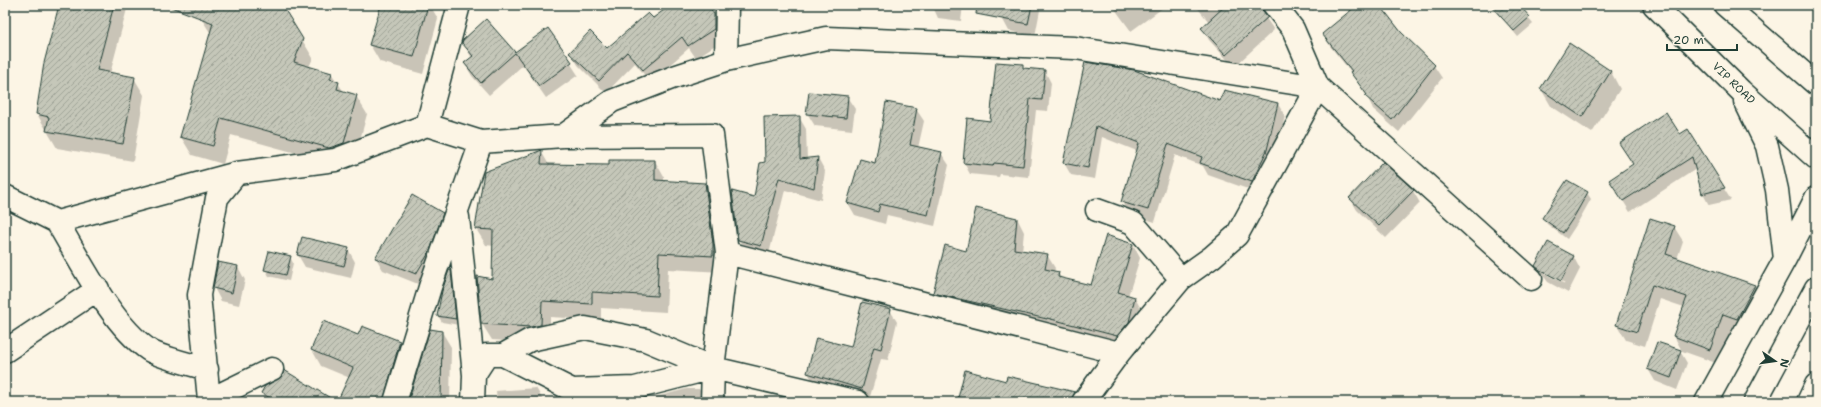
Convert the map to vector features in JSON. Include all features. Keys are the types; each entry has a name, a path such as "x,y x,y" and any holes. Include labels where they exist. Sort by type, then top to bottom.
{"street":[{"path":"427,125 458,5"},
{"path":"726,60 727,5"},
{"path":"1274,5 1293,29 1318,87 1530,279"},
{"name":"VIP ROAD","path":"1654,5 1741,91 1816,158"},
{"path":"1725,5 1795,59 1816,62"},
{"path":"1725,5 1816,84"},
{"path":"563,136 612,101 674,77 726,60 826,38 1068,47 1318,87"},
{"path":"1083,402 1119,354 1181,279 1212,257 1237,235 1318,87"},
{"path":"1741,91 1767,146 1777,190 1785,259"},
{"path":"57,222 237,173 335,160 427,125 481,142 563,136 712,135 727,253 712,368 712,402"},
{"path":"395,402 409,353 481,142"},
{"path":"237,173 217,198 200,295 209,401 272,369"},
{"path":"5,196 57,222 114,316 132,336 150,351 207,369"},
{"path":"1706,402 1785,259 1816,198"},
{"path":"457,209 474,375 472,402"},
{"path":"1097,210 1133,223 1181,279"},
{"path":"727,253 1119,354"},
{"path":"1755,402 1816,288"},
{"path":"5,351 98,289"},
{"path":"503,355 530,340 585,328 646,340 712,368 858,402"},
{"path":"474,375 487,355 503,355 572,390 635,388 712,368"},
{"path":"1808,402 1816,384"}],"building":[{"path":"59,5 114,5 97,70 135,77 123,144 46,131 49,117 36,114 44,63"},
{"path":"171,5 282,5 303,39 294,62 332,73 330,79 339,82 337,89 357,95 344,143 329,148 221,118 213,146 180,137 213,23 171,7"},
{"path":"381,5 428,5 414,57 369,45"},
{"path":"671,5 708,5 714,14 714,29 688,46 682,37 643,70 627,52 599,81 569,53 590,31 607,48 648,13 653,18"},
{"path":"977,5 1032,5 1028,24 976,14"},
{"path":"1226,5 1258,5 1268,17 1226,55 1201,28"},
{"path":"1357,5 1380,5 1401,32 1435,65 1392,120 1365,96 1367,95 1350,72 1352,71 1322,34"},
{"path":"1490,5 1519,5 1530,17 1514,31"},
{"path":"486,19 515,52 548,28 572,62 539,86 515,53 481,83 464,63 473,56 462,43 463,40"},
{"path":"1569,43 1611,71 1582,117 1540,89"},
{"path":"996,62 1023,64 1023,68 1045,70 1042,100 1030,99 1023,166 994,163 993,166 963,163 967,118 990,121"},
{"path":"1085,62 1134,70 1220,101 1224,90 1278,103 1267,150 1252,182 1200,163 1202,157 1168,144 1148,210 1121,202 1139,143 1096,126 1088,168 1063,163"},
{"path":"809,92 848,96 846,118 806,114"},
{"path":"886,102 917,108 910,145 942,152 928,215 880,204 878,212 847,203 860,159 875,163"},
{"path":"1666,112 1680,134 1688,129 1725,188 1702,194 1692,157 1623,201 1609,180 1633,164 1619,143"},
{"path":"800,116 800,159 818,157 814,188 779,178 761,246 738,240 732,191 754,197 760,163 765,162 764,117"},
{"path":"542,150 541,164 609,165 609,160 655,160 655,180 705,183 713,244 713,256 659,253 657,296 592,292 592,304 542,301 541,325 531,327 481,324 477,276 492,279 493,230 475,229 484,172"},
{"path":"1383,162 1414,190 1379,226 1349,198"},
{"path":"1567,180 1588,192 1563,233 1542,218"},
{"path":"412,195 443,213 430,251 416,274 375,258"},
{"path":"976,208 1017,218 1014,249 1048,254 1045,269 1059,272 1058,277 1091,285 1106,235 1133,244 1118,292 1135,297 1129,322 1117,336 1047,318 933,293 945,245 966,251"},
{"path":"1650,218 1675,226 1666,254 1755,285 1737,319 1723,314 1710,350 1673,336 1687,297 1652,285 1637,332 1616,325"},
{"path":"302,237 349,248 344,266 297,255"},
{"path":"1548,242 1574,256 1561,281 1535,266"},
{"path":"269,251 291,256 286,275 264,270"},
{"path":"218,262 238,266 232,293 213,288"},
{"path":"449,270 451,270 456,319 437,316 442,291"},
{"path":"862,302 891,309 881,349 874,347 862,389 807,373 816,338 851,347"},
{"path":"323,321 358,335 362,326 400,341 383,402 337,402 353,368 311,350"},
{"path":"430,329 442,331 441,402 408,402"},
{"path":"1657,342 1681,350 1671,378 1647,369"},
{"path":"284,370 337,402 278,402 261,393 265,386 282,376"},
{"path":"965,370 1006,381 1007,376 1075,392 1071,402 957,402"}]}
